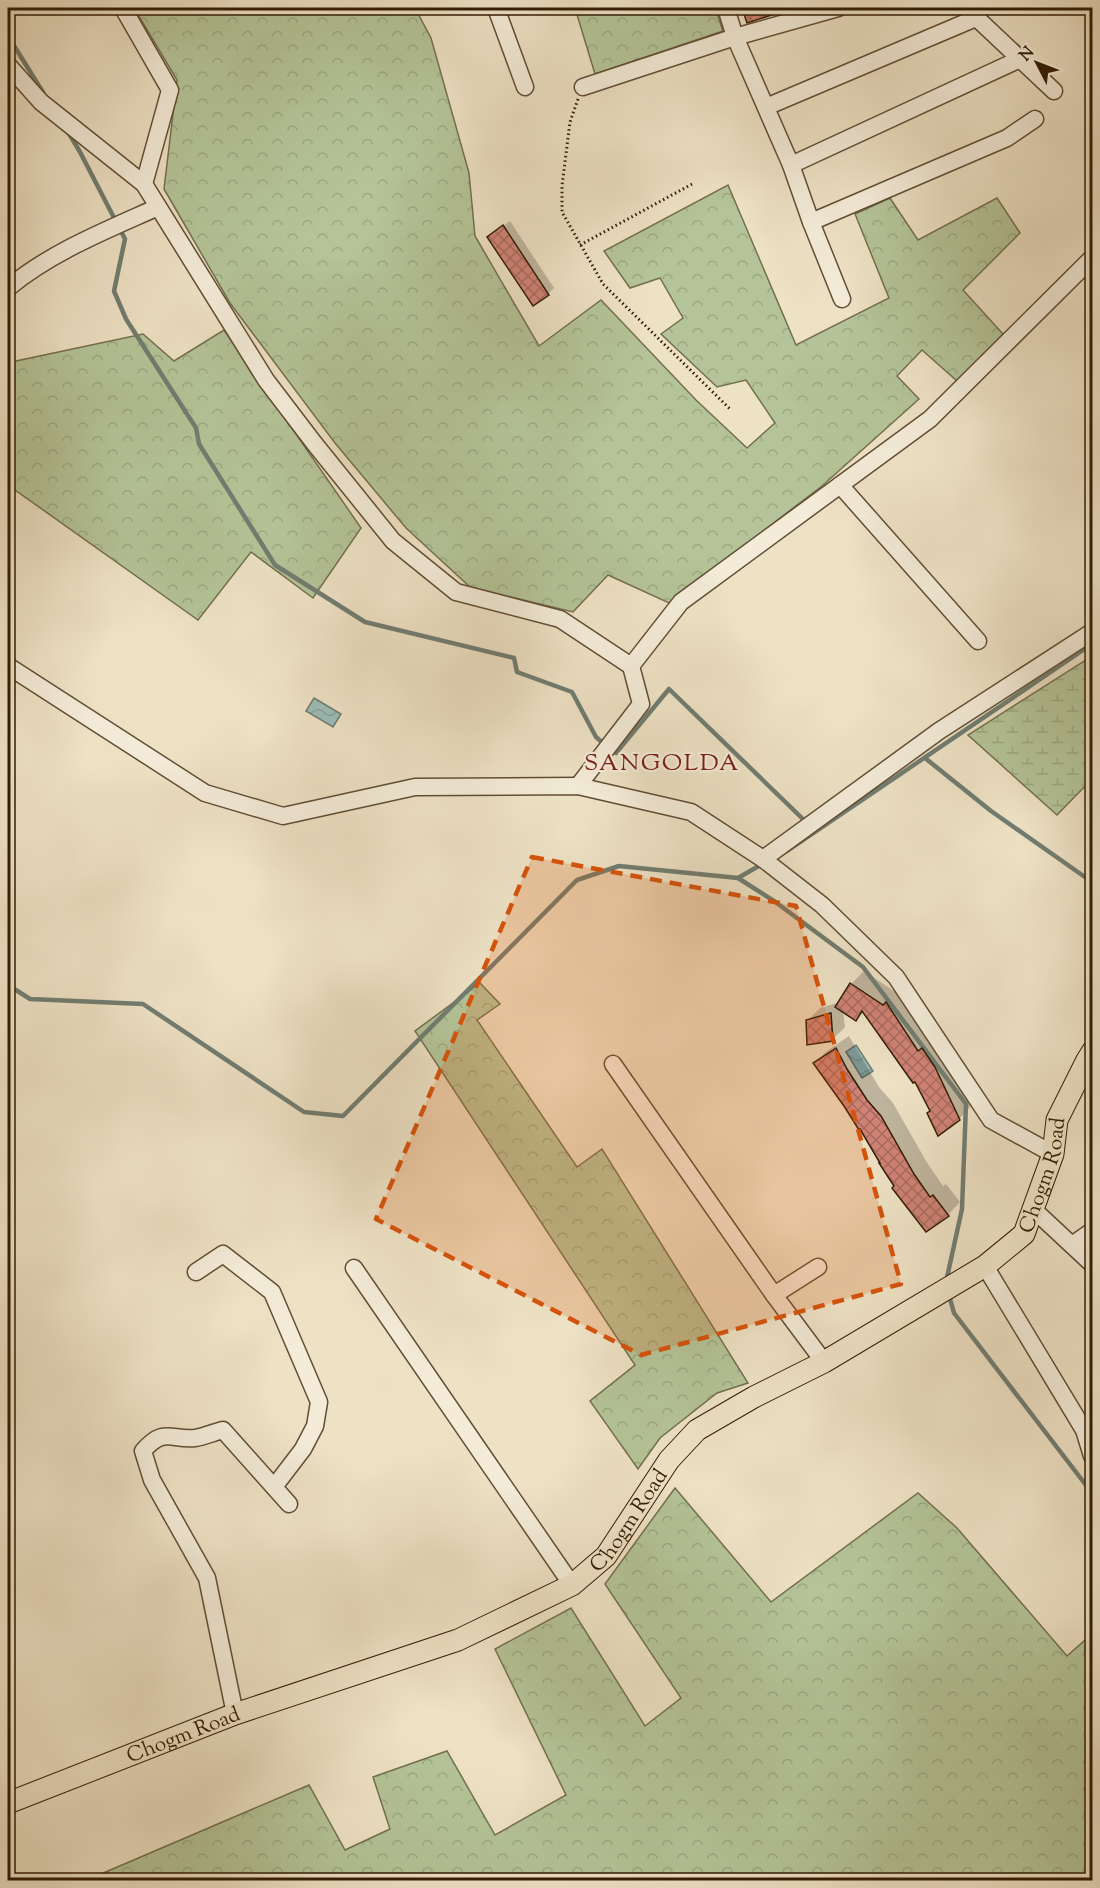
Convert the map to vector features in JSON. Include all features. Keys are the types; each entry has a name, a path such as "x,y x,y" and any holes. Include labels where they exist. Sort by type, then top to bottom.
{"main road":[{"name":"Chogm Road","path":"8,1803 235,1714 458,1640 572,1585 606,1556 669,1460 697,1430 754,1397 824,1362 985,1266 1024,1234 1053,1154 1057,1120 1092,1052"}],"street":[{"path":"123,8 170,90 144,184"},
{"path":"496,8 525,87"},
{"path":"726,8 735,37 791,165 842,299"},
{"path":"583,87 735,37 838,8"},
{"path":"766,107 971,13 1054,91"},
{"path":"791,165 1020,59"},
{"path":"8,65 41,102 144,184 181,240 216,302 266,380 393,541 456,592 560,619 631,666 640,704 578,786"},
{"path":"811,222 1007,138 1035,119"},
{"path":"8,288 22,276 90,238 158,207"},
{"path":"631,666 681,602 930,419 1092,260"},
{"path":"840,485 978,641"},
{"path":"763,860 939,731 1092,632"},
{"path":"8,666 205,793 284,816 415,787 578,786 691,812 763,860 822,905 896,977 991,1120 1053,1154"},
{"path":"614,1064 774,1295 824,1362"},
{"path":"1034,1209 1092,1264"},
{"path":"1072,1245 1092,1232"},
{"path":"196,1272 223,1254 272,1292 319,1401 315,1426 303,1449 274,1487"},
{"path":"985,1266 1084,1430 1092,1456"},
{"path":"774,1295 818,1267"},
{"path":"354,1268 572,1585"},
{"path":"235,1714 207,1578 152,1480 143,1451 152,1441 166,1435 196,1438 223,1430 289,1504"}],"path":[{"path":"583,87 570,122 562,212 603,284 730,409"},
{"path":"580,245 694,183"}],"highlighted area":[{"path":"532,857 796,906 901,1284 641,1355 376,1219"}],"green space":[{"path":"134,8 415,8 431,38 469,173 475,236 539,346 601,300 696,400 747,448 775,423 746,380 717,387 661,334 683,318 660,278 630,288 604,251 728,185 796,345 889,298 855,214 890,198 918,240 997,198 1020,233 963,290 1003,334 957,381 922,350 897,376 919,399 822,486 669,603 608,575 573,612 470,587 406,528 335,443 230,303 164,189 177,80"},
{"path":"575,8 715,8 723,31 595,74"},
{"path":"224,330 361,528 313,598 251,552 198,620 8,485 8,368 16,361 143,334 174,361"},
{"path":"1092,656 1092,779 1057,815 968,735"},
{"path":"480,983 500,1004 477,1020 577,1167 602,1149 748,1383 717,1393 660,1438 638,1469 590,1401 635,1365 415,1031"},
{"path":"675,1488 771,1602 918,1493 957,1528 1067,1656 1092,1634 1092,1880 87,1880 309,1785 345,1850 390,1829 373,1777 447,1751 495,1835 566,1795 495,1649 571,1608 645,1726 681,1698 605,1584"}],"water":[{"path":"314,698 341,714 333,727 306,711"},
{"path":"856,1045 873,1071 862,1078 846,1052"}],"building":[{"path":"742,8 787,8 787,10 747,23"},
{"path":"503,225 549,295 533,306 487,237"},
{"path":"850,983 883,1005 886,1002 918,1051 922,1048 935,1067 960,1120 938,1136 927,1113 930,1111 915,1082 913,1083 862,1011 856,1021 835,1007"},
{"path":"831,1013 833,1041 807,1045 806,1020"},
{"path":"836,1048 867,1100 881,1116 914,1174 930,1197 933,1195 949,1216 926,1232 892,1188 894,1186 860,1129 813,1063"}],"waterway":[{"path":"8,36 44,94"},
{"path":"68,132 125,239 114,291 126,319 196,428 199,444 275,565 365,622 514,658 517,672 572,692 596,737 605,745"},
{"path":"787,851 1092,644"},
{"path":"612,750 616,753 669,689 806,822"},
{"path":"925,758 991,811 1092,882"},
{"path":"738,878 764,863"},
{"path":"8,985 30,999 143,1004 304,1112 343,1116 577,880 619,866 738,878 774,901 863,967 966,1104 962,1209 946,1282"},
{"path":"949,1295 954,1313 1092,1493"}],"district":[{"name":"SANGOLDA","path":"662,762"}]}
